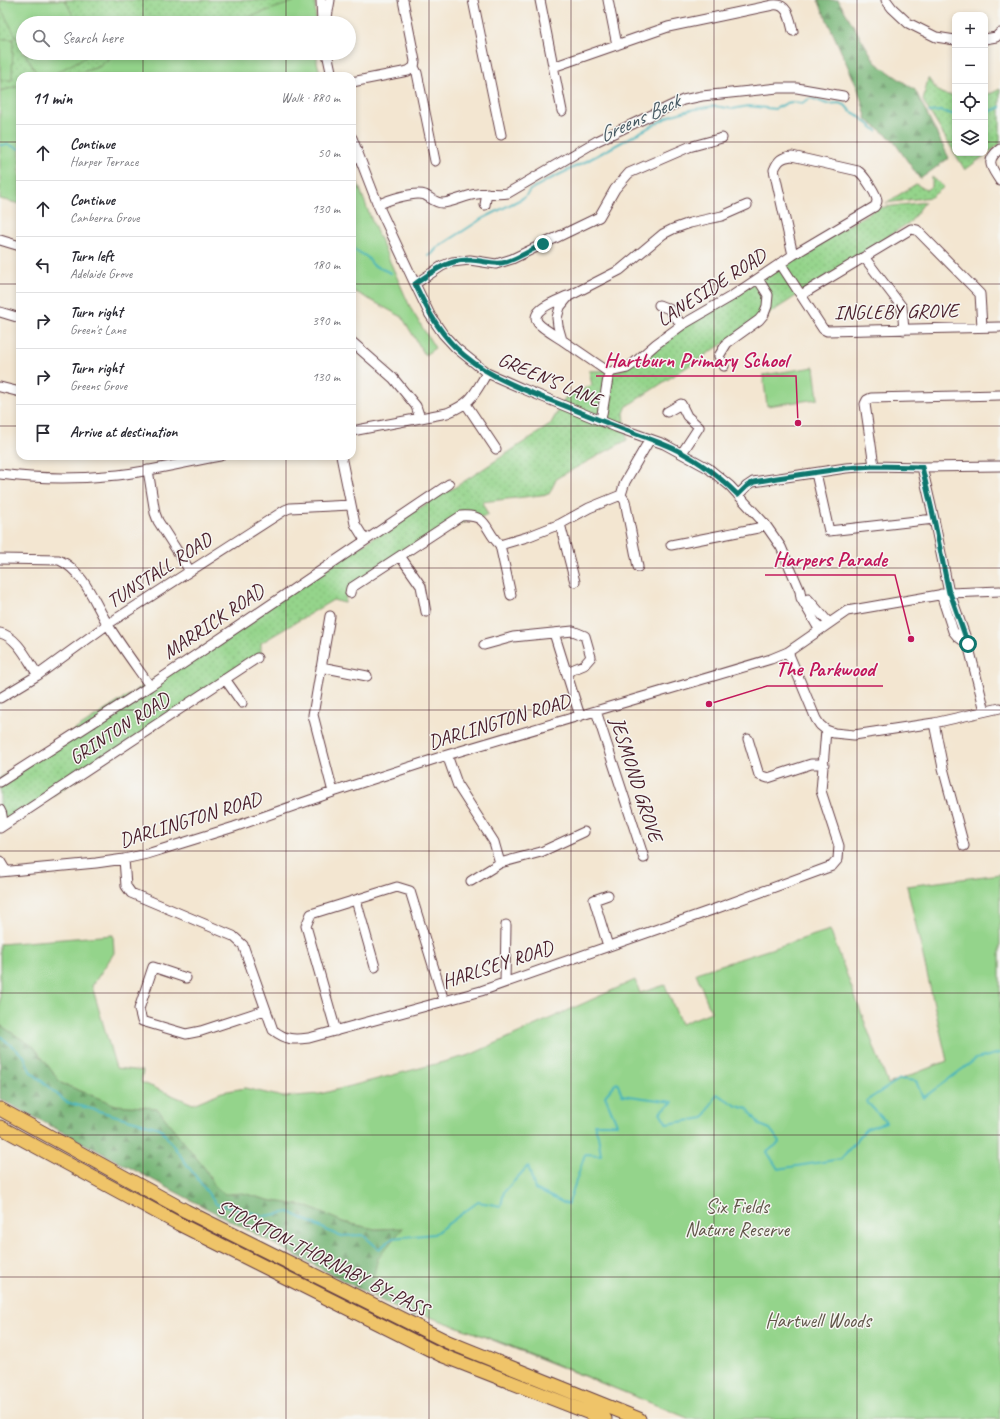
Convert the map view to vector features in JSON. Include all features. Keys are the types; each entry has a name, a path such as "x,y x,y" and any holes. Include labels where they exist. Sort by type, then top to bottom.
{"highway":[{"name":"STOCKTON-THORNABY BY-PASS","path":"0,1109 186,1212 448,1342 639,1419"},
{"name":"STOCKTON-THORNABY BY-PASS","path":"0,1127 179,1224 441,1355 605,1419"}],"street":[{"path":"321,0 322,16"},
{"path":"327,16 330,0"},
{"path":"403,0 415,61 414,67 417,73 435,161"},
{"path":"473,0 480,56 501,135"},
{"path":"540,0 562,111"},
{"path":"608,0 617,45"},
{"path":"886,0 908,23 936,37 952,40"},
{"path":"553,67 670,27 776,4 786,10 793,31"},
{"path":"988,38 996,37 1000,33"},
{"path":"329,60 331,72"},
{"path":"356,81 408,71 414,67"},
{"path":"378,205 416,194 426,196 436,202 443,203 475,194 508,193 597,141 683,100 702,96 778,88 797,88 843,96"},
{"path":"615,121 619,130"},
{"path":"415,284 442,266 452,262 470,260 496,264 507,262 590,218 599,217 614,189 629,173 689,147 718,142"},
{"name":"GREEN'S LANE","path":"356,148 378,205 430,315 443,334 456,348 487,373 521,388 664,444 708,468 738,495 766,524 779,543 800,591 801,598 819,629"},
{"path":"1000,149 993,154 990,161 991,166 1000,181"},
{"name":"LANESIDE ROAD","path":"610,373 628,368 656,344 682,325 758,279 780,263 794,255 874,207 877,201 876,196 862,174 858,171 792,156 782,157 774,170 794,255"},
{"path":"486,205 487,193"},
{"path":"601,420 610,373 538,323 536,318 537,313 541,309 620,270 659,237 673,228 722,216 747,204"},
{"path":"801,295 911,229 917,230 980,294 982,327"},
{"path":"0,240 16,245"},
{"path":"864,257 902,307 904,330"},
{"name":"INGLEBY GROVE","path":"780,263 823,329 827,331 1000,327"},
{"path":"724,366 715,355 727,343 759,320 764,314 767,306 768,295 758,279"},
{"path":"562,340 557,318 560,306 569,296"},
{"path":"659,305 669,309 682,325"},
{"path":"0,312 16,317"},
{"path":"356,346 393,378 416,406 420,418"},
{"path":"356,430 447,413 466,404 476,392 487,373"},
{"path":"0,388 16,391"},
{"path":"874,466 864,404 867,400 871,398 1000,395"},
{"path":"466,404 496,449"},
{"path":"667,412 680,404 687,416 703,429 682,453"},
{"path":"621,495 625,482 650,439"},
{"path":"0,474 41,478 82,478 119,475 148,470 181,460"},
{"path":"342,460 355,524 365,540"},
{"path":"738,495 747,486 754,482 846,468 874,466 1000,466"},
{"path":"922,467 934,519 952,613 953,631 960,634 968,644 985,711"},
{"path":"148,470 155,513 158,521 190,571"},
{"path":"816,473 829,531 934,519"},
{"name":"MARRICK ROAD","path":"0,782 150,686 365,540 447,487"},
{"path":"500,545 527,537 560,524 589,508 621,495"},
{"path":"621,495 626,501 638,567"},
{"name":"TUNSTALL ROAD","path":"0,698 38,675 108,624 285,510 351,506"},
{"path":"350,593 351,588 461,516 473,515 484,521 500,545 511,595"},
{"path":"560,524 574,582"},
{"path":"671,545 758,528 766,524"},
{"path":"400,556 421,586 426,612"},
{"path":"0,560 59,560 67,564 74,570 95,599 108,624 150,686"},
{"name":"GREEN'S LANE","path":"800,591 829,623"},
{"name":"DARLINGTON ROAD","path":"3,872 124,860 147,854 234,827 333,792 447,755 759,663 788,652 847,611 947,593 1000,591"},
{"path":"330,616 313,715 333,792"},
{"path":"484,645 513,637 573,631 586,636 591,657 584,665 567,672"},
{"path":"0,633 8,635 15,640 38,675"},
{"path":"554,633 580,716"},
{"path":"788,652 813,714 820,725 826,730 834,733 854,735 934,723 1000,708"},
{"name":"GRINTON ROAD","path":"0,828 253,660 244,654"},
{"path":"321,667 367,676"},
{"path":"225,679 242,703"},
{"name":"JESMOND GROVE","path":"596,711 644,858"},
{"path":"934,723 943,768 964,846"},
{"name":"HARLSEY ROAD","path":"124,860 126,886 131,893 233,936 243,945 273,1030 281,1036 295,1040 309,1038 481,991 832,866 838,859 839,846 822,791 826,730"},
{"path":"748,738 759,775 768,778 811,764 824,764"},
{"path":"447,755 458,786 494,842 500,863"},
{"path":"0,810 2,820 0,828"},
{"path":"471,881 500,863 541,852 584,832"},
{"path":"0,861 3,872"},
{"path":"336,1031 306,926 312,914 397,887 410,891 444,1001"},
{"path":"608,895 594,900 608,946"},
{"path":"356,900 375,967"},
{"path":"505,982 506,925"},
{"path":"186,978 153,967 139,1009 142,1021 186,1034 201,1031 265,1010"}],"green space":[{"path":"0,0 302,0 256,16 16,16 16,60 107,60 99,67 82,72 16,72 16,87 0,91"},
{"path":"4,0 65,0 73,16 16,16 16,36 0,7 0,2"},
{"path":"299,0 315,0 316,16 252,16"},
{"path":"818,0 838,0 876,63 915,90 949,158 920,179 892,139 867,120 858,89"},
{"path":"0,39 13,39 12,80 0,80"},
{"path":"29,60 80,60 57,72 36,72"},
{"path":"108,60 317,60 320,72 82,72 99,67"},
{"path":"928,78 936,89 942,93 952,95 952,149 923,101"},
{"path":"16,87 16,203 0,199 0,91"},
{"path":"1000,89 1000,144 988,153 988,94"},
{"path":"956,156 984,156 965,170"},
{"path":"932,177 944,187 931,197 886,203 916,184 926,190 932,186"},
{"path":"356,179 372,221 411,309 435,348 425,355 402,317 356,292"},
{"path":"925,202 910,222 627,406 624,413 627,440 557,478 549,494 482,502 488,515 461,523 347,591 345,603 333,600 261,643 261,656 0,831 0,778 550,425 565,398 592,385 589,371 621,370 684,325 877,208"},
{"path":"814,367 818,399 767,406 763,375"},
{"name":"Six Fields Nature Reserve","path":"1000,874 1000,1419 690,1419 511,1346 416,1312 372,1283 378,1258 403,1228 375,1229 343,1222 306,1206 268,1200 243,1193 225,1194 216,1188 206,1170 157,1108 116,1105 61,1083 34,1047 0,1025 0,944 113,935 114,953 92,986 116,1068 143,1071 141,1082 193,1104 222,1092 245,1088 283,1097 320,1094 470,1055 635,980 640,993 665,985 681,1024 711,1012 696,973 830,930 888,1084 947,1061 907,886"},
{"path":"0,1025 34,1047 61,1083 116,1105 157,1108 206,1170 216,1188 268,1200 306,1206 343,1222 375,1229 404,1228 378,1258 692,1419 475,1333 398,1300 416,1312 414,1318 0,1099"}],"waterway":[{"name":"Greens Beck","path":"428,256 437,248 480,220 525,197 530,190 672,115 714,106 733,109 748,106 775,109 787,103 802,103 811,98 827,104 839,103 845,105 850,111 877,131"},
{"name":"Greens Beck","path":"988,113 1000,107"},
{"name":"Greens Beck","path":"929,112 941,111 952,114"},
{"name":"Greens Beck","path":"0,145 9,145 16,148"},
{"name":"Greens Beck","path":"356,250 367,257 373,265 391,273"},
{"path":"0,1036 24,1056 30,1071 66,1102 160,1128 216,1204 265,1216 289,1212 339,1236 363,1235 379,1249 393,1238 434,1234 478,1202 501,1206 504,1192 528,1166 535,1189 568,1205 585,1154 601,1155 598,1135 594,1124 617,1124 605,1096 617,1082 622,1095 673,1102 660,1112 667,1124 704,1118 717,1094 737,1106 748,1109 760,1125 770,1129 780,1142 767,1152 778,1169 841,1159 866,1129 886,1122 866,1101 900,1079 916,1081 923,1098 976,1059 1000,1053"}],"place":[{"name":"Hartburn Primary School","path":"798,423"},
{"name":"Harpers Parade","path":"911,639"},
{"name":"The Parkwood","path":"709,704"}],"route":[{"path":"543,244 507,262 496,264 478,260 460,260 452,262 442,266 415,284 430,315 443,334 456,348 487,373 616,427 664,444 682,453 708,468 730,486 738,495 747,486 754,482 777,478 846,468 874,466 922,467 949,593 968,644"}],"park label":[{"name":"Hartwell Woods","path":"818,1320"}]}
